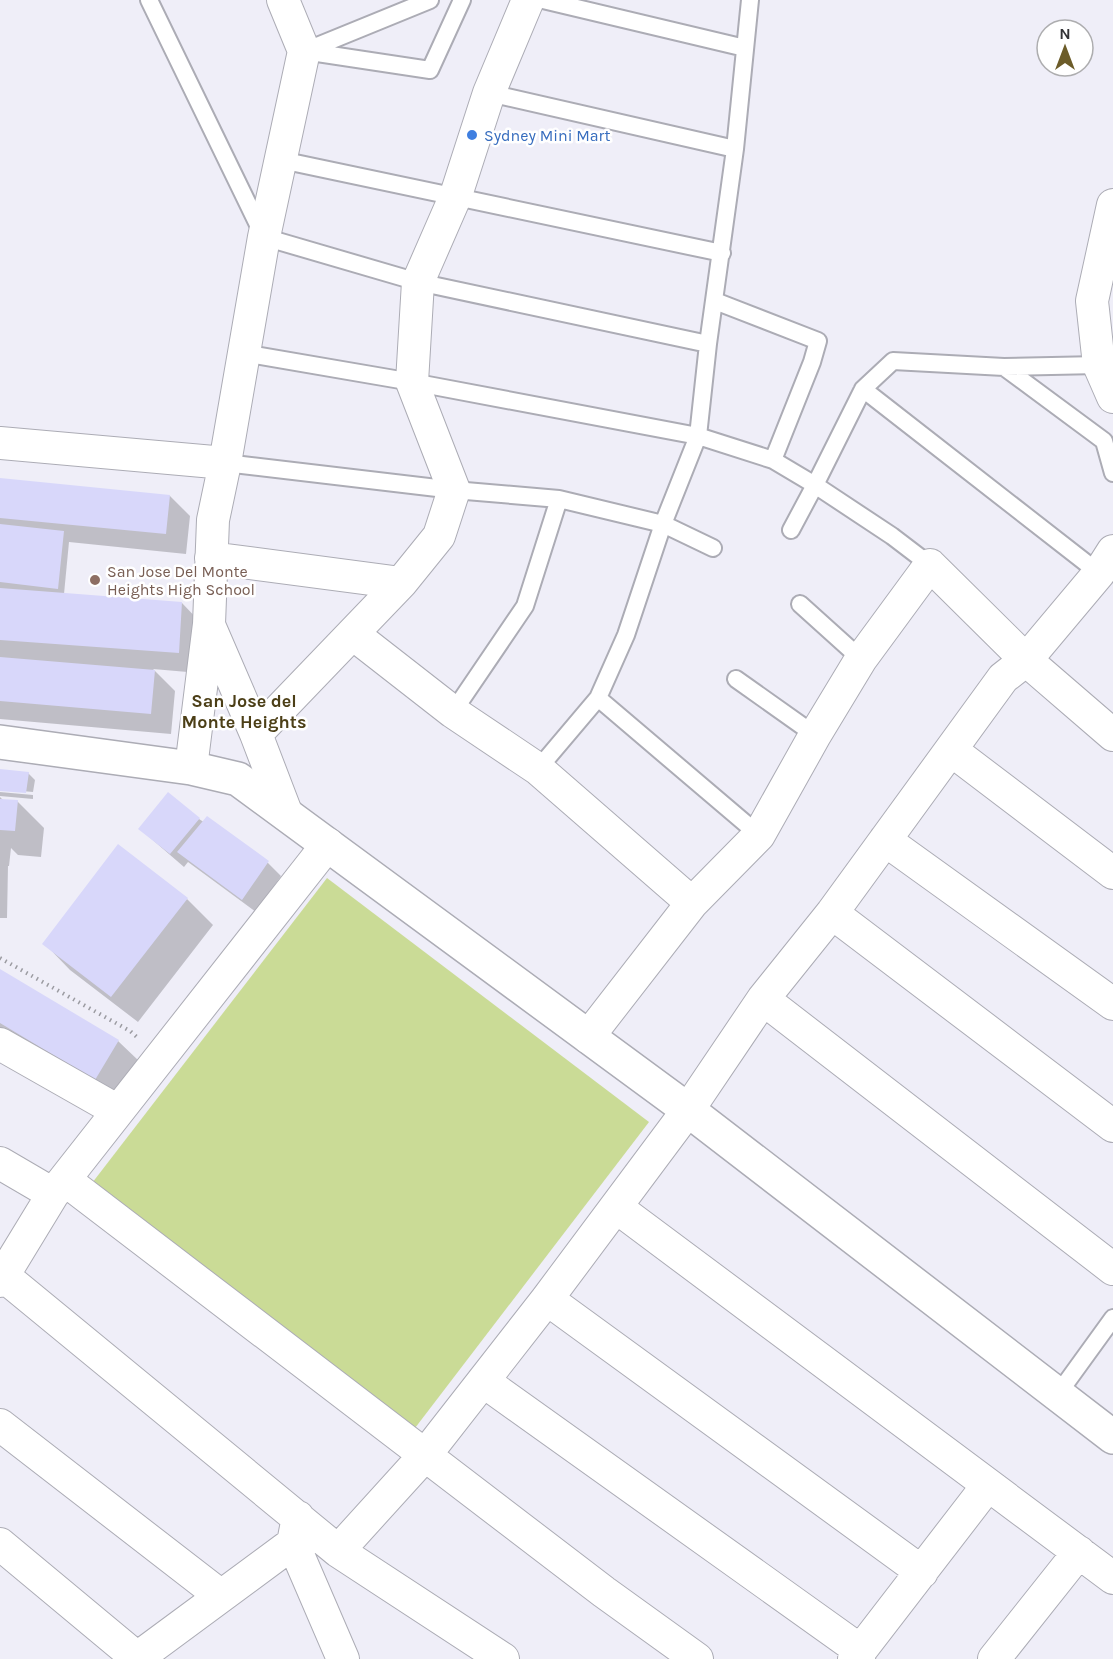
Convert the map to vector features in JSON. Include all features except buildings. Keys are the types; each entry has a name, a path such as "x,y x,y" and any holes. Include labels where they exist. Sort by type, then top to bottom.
{"street":[{"path":"191,768 209,624 213,520 264,237 304,51 283,0"},
{"path":"256,734 401,583 439,536 454,490 412,382 418,282 456,195 489,93 528,0"},
{"path":"1113,205 1092,301 1099,365 1113,398"},
{"path":"0,443 225,463"},
{"path":"211,558 401,583"},
{"path":"338,1551 426,1454 547,1299 688,1110 763,999 832,913 1003,678 1026,660 1106,562"},
{"path":"588,1037 692,903 759,835 861,659 930,565 1026,660 1113,735"},
{"path":"209,624 256,734 287,815"},
{"path":"353,634 453,712 538,769 692,903"},
{"path":"0,742 191,768 238,779 688,1110 1113,1437"},
{"path":"951,750 1113,873"},
{"path":"885,840 1113,1004"},
{"path":"328,844 59,1187 1,1277 295,1530 338,1551 488,1655"},
{"path":"832,913 1113,1126"},
{"path":"763,999 1113,1269"},
{"path":"0,1044 118,1111"},
{"path":"0,1163 59,1187 426,1454 604,1592 697,1659"},
{"path":"616,1207 1113,1578"},
{"path":"547,1299 922,1572"},
{"path":"483,1381 858,1655 988,1485"},
{"path":"0,1425 220,1596"},
{"path":"0,1544 137,1658 220,1596 295,1530"},
{"path":"295,1530 343,1659"},
{"path":"994,1659 1079,1552"}],"lane":[{"path":"149,0 264,237 418,282 708,344"},
{"path":"304,51 430,0"},
{"path":"304,51 430,70 462,0"},
{"path":"543,0 745,48"},
{"path":"538,769 598,698 626,635 663,524 698,436 708,344 735,149 750,0"},
{"path":"489,93 735,149"},
{"path":"281,160 456,195 722,253"},
{"path":"715,301 818,341 812,362 773,460"},
{"path":"243,353 698,436 773,460 892,536 930,565"},
{"path":"791,530 863,389 893,361 1004,367 1099,365"},
{"path":"1004,367 1104,441 1113,473"},
{"path":"863,389 1106,562"},
{"path":"225,463 454,490 560,499 663,524 713,548"},
{"path":"453,712 525,606 560,499"},
{"path":"800,604 861,659"},
{"path":"736,679 815,735"},
{"path":"598,698 759,835"},
{"path":"1059,1395 1113,1318"}],"path":[{"path":"0,958 130,1031 138,1038"}],"green space":[{"path":"327,878 649,1122 412,1432 89,1187"}],"place":[{"name":"Sydney Mini Mart","path":"472,135"},
{"name":"San Jose Del Monte Heights High School","path":"95,580"}],"district":[{"name":"San Jose del Monte Heights","path":"244,711"}]}
